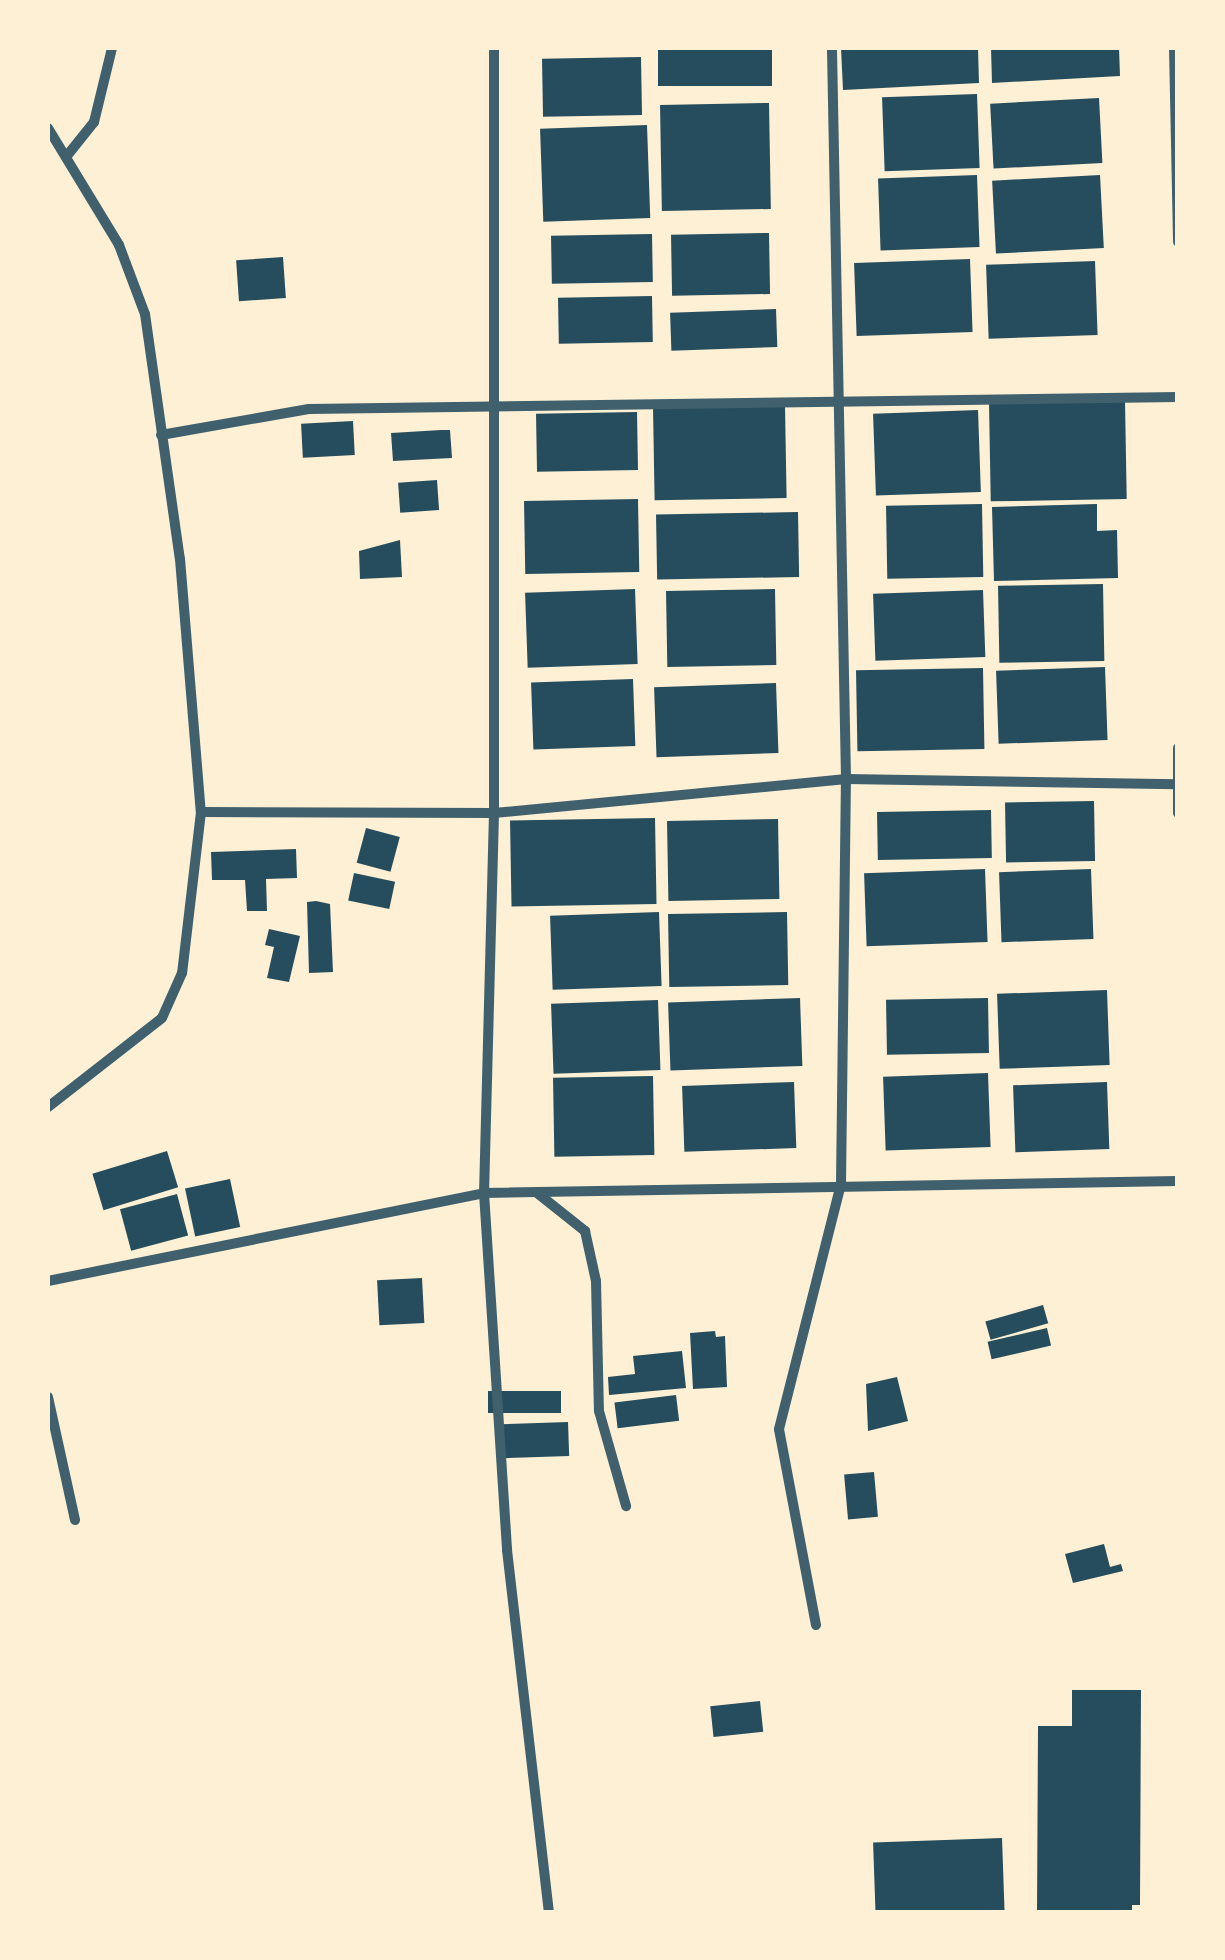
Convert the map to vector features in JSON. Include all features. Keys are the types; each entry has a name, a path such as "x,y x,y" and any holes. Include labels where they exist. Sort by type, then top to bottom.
{"street":[{"path":"66,157 94,122 112,48"},
{"path":"494,48 494,813 484,1193 507,1550 549,1912"},
{"path":"816,1624 779,1429 841,1184 846,779 832,48"},
{"path":"1174,48 1178,242"},
{"path":"48,128 119,245 145,314 180,559 200,812 182,973 162,1018 48,1107"},
{"path":"161,435 308,409 1178,397"},
{"path":"1178,748 1178,813"},
{"path":"200,812 494,813 846,779 1177,784"},
{"path":"48,1281 484,1193 1178,1181"},
{"path":"536,1192 585,1231 596,1281 599,1411 626,1506"},
{"path":"48,1397 74,1520"}],"building":[{"path":"658,48 772,48 772,86 658,86"},
{"path":"841,48 978,48 979,83 843,90"},
{"path":"991,48 1119,48 1120,76 992,83"},
{"path":"641,57 642,115 543,117 542,59"},
{"path":"977,94 980,168 885,171 882,97"},
{"path":"1099,98 1102,163 994,169 990,104"},
{"path":"769,103 771,209 662,211 660,105"},
{"path":"647,125 650,218 543,222 540,129"},
{"path":"977,175 980,247 881,250 878,178"},
{"path":"1100,175 1104,248 996,254 992,181"},
{"path":"769,233 770,294 672,296 671,235"},
{"path":"652,234 653,282 552,284 551,236"},
{"path":"283,257 286,298 239,301 236,260"},
{"path":"970,259 973,332 857,336 854,263"},
{"path":"1095,261 1098,335 989,339 986,265"},
{"path":"652,296 653,342 559,344 558,298"},
{"path":"776,309 777,347 671,351 670,313"},
{"path":"1125,401 1127,499 991,501 989,403"},
{"path":"785,406 787,498 655,500 653,408"},
{"path":"978,410 981,492 876,496 873,414"},
{"path":"637,412 638,470 537,472 536,414"},
{"path":"353,421 355,455 303,458 301,424"},
{"path":"450,430 452,458 393,461 391,433"},
{"path":"437,480 439,510 400,513 398,483"},
{"path":"638,499 639,572 525,574 524,501"},
{"path":"982,504 983,577 887,579 886,506"},
{"path":"1097,504 1097,531 1117,530 1118,578 994,581 992,507"},
{"path":"798,512 799,577 657,579 656,514"},
{"path":"400,540 402,577 360,579 359,551"},
{"path":"1103,584 1104,661 999,663 998,586"},
{"path":"635,589 638,664 528,668 525,593"},
{"path":"775,589 776,665 667,667 666,591"},
{"path":"983,590 985,657 875,661 873,594"},
{"path":"1105,667 1108,740 999,744 996,671"},
{"path":"983,668 984,749 857,751 856,670"},
{"path":"633,679 635,746 533,750 531,683"},
{"path":"776,683 778,753 657,757 654,687"},
{"path":"1094,801 1095,861 1006,863 1005,803"},
{"path":"991,810 992,858 878,860 877,812"},
{"path":"655,818 657,904 512,907 510,821"},
{"path":"778,819 779,899 668,901 667,821"},
{"path":"366,828 400,837 390,872 357,863"},
{"path":"296,849 297,878 266,879 267,911 247,911 245,880 212,880 211,852"},
{"path":"985,869 988,942 867,946 864,873"},
{"path":"1091,869 1093,939 1001,942 999,872"},
{"path":"354,873 395,882 389,909 348,900"},
{"path":"307,902 330,904 333,972 309,973"},
{"path":"659,912 662,986 553,990 550,916"},
{"path":"787,912 788,985 669,987 668,914"},
{"path":"269,929 300,936 289,982 267,978 274,947 265,945"},
{"path":"1107,990 1110,1065 1000,1069 997,994"},
{"path":"800,998 802,1066 670,1071 668,1003"},
{"path":"988,998 989,1053 887,1055 886,1000"},
{"path":"658,1000 660,1070 554,1074 551,1004"},
{"path":"988,1073 991,1147 886,1151 883,1077"},
{"path":"653,1076 654,1155 554,1157 553,1078"},
{"path":"794,1082 796,1148 684,1152 682,1086"},
{"path":"1107,1082 1109,1149 1015,1152 1013,1085"},
{"path":"167,1151 178,1187 104,1210 92,1174"},
{"path":"230,1179 240,1227 195,1236 185,1189"},
{"path":"177,1194 188,1236 131,1251 120,1209"},
{"path":"422,1278 424,1323 379,1325 377,1280"},
{"path":"1043,1305 1048,1323 991,1340 985,1322"},
{"path":"1047,1328 1051,1346 992,1359 988,1342"},
{"path":"715,1331 716,1337 725,1336 727,1387 693,1389 690,1333"},
{"path":"682,1351 686,1388 609,1395 608,1377 635,1374 633,1356"},
{"path":"897,1377 908,1421 868,1431 866,1384"},
{"path":"488,1391 561,1391 561,1413 488,1413"},
{"path":"676,1395 679,1421 618,1428 614,1403"},
{"path":"568,1422 569,1456 501,1458 500,1424"},
{"path":"874,1472 878,1517 848,1519 844,1475"},
{"path":"1104,1544 1110,1567 1121,1564 1123,1571 1073,1583 1065,1554"},
{"path":"1072,1690 1141,1690 1140,1905 1132,1905 1132,1912 1037,1912 1038,1726 1072,1726"},
{"path":"760,1701 763,1732 714,1737 710,1706"},
{"path":"1002,1838 1005,1912 876,1912 873,1843"}]}
